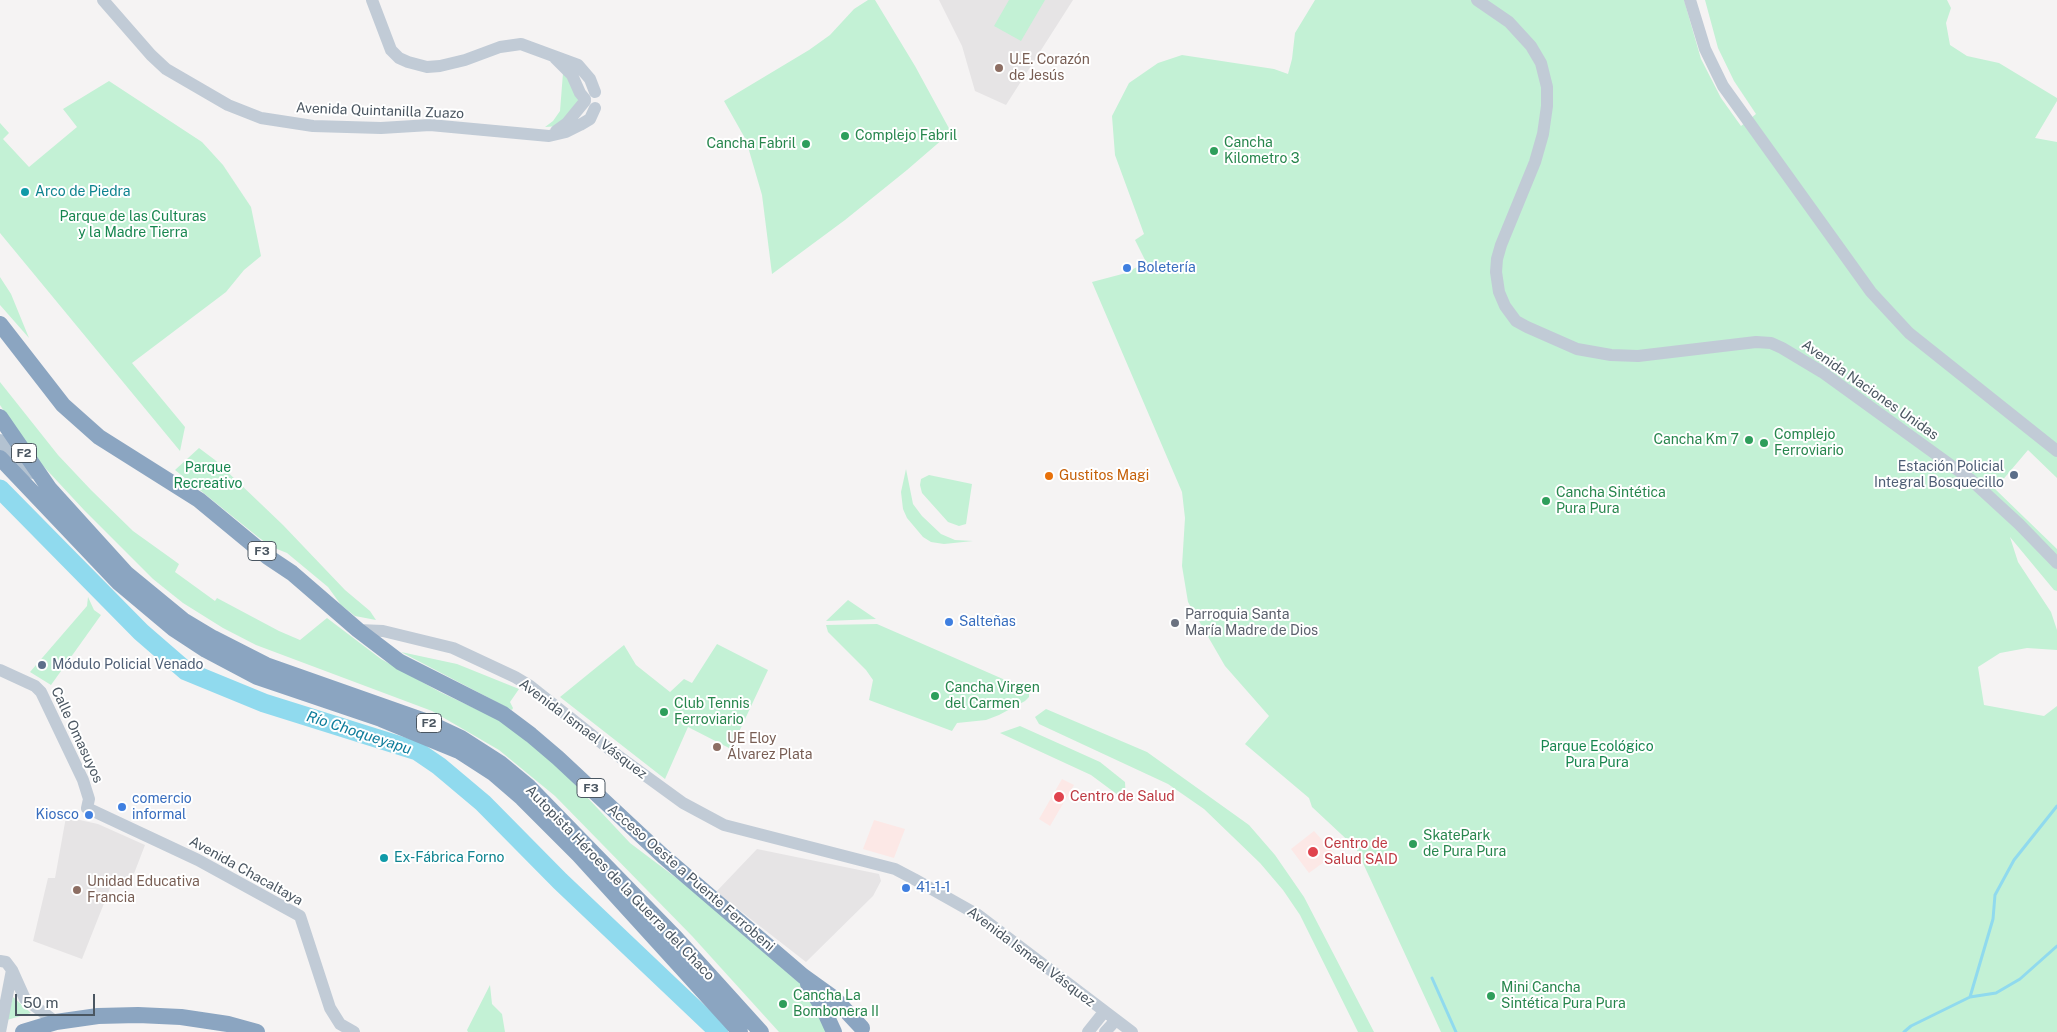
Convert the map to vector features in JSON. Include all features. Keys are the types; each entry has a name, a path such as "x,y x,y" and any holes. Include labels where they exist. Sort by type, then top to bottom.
{"highway":[{"name":"F3","path":"0,324 63,405 99,437 199,500 268,557 292,574 358,630"},
{"name":"F2","path":"0,417 49,488"},
{"name":"Autopista Héroes de la Guerra del Chaco","path":"0,458 118,582 174,629 206,650 257,677 382,719 459,751 493,772 579,854 740,1032"},
{"name":"Autopista Héroes de la Guerra del Chaco","path":"49,488 127,574 176,614 213,638 266,665 425,721 461,738 500,763 529,787 587,845 761,1032"},
{"name":"Acceso Oeste a Puente Ferrobeni","path":"358,630 400,662 503,714 531,735 663,856 803,976 835,999 864,1030"},
{"name":"Acceso Oeste a Puente Ferrobeni","path":"803,976 834,1032"},
{"path":"23,1032 56,1022 98,1016 181,1017 228,1024 258,1032"},
{"name":"F3","path":"840,1032 850,1026 864,1030"}],"main road":[{"name":"Autopista Héroes de la Guerra del Chaco","path":"0,441 49,488"}],"street":[{"name":"Avenida Quintanilla Zuazo","path":"103,0 151,55 166,69 228,105 261,118 313,126 381,128 430,125 549,136 567,123 590,100 590,78 578,65 521,44 440,66 427,67 417,65 400,58 391,50 372,0"},
{"name":"Avenida Naciones Unidas","path":"1476,0 1509,22 1531,46 1541,64 1547,87 1547,106 1543,134 1535,162 1501,245 1496,272 1499,292 1505,306 1516,321 1577,349 1611,355 1638,356 1756,342 1771,343 1822,372 1970,479 2019,524 2051,559 2057,563"},
{"path":"1690,0 1705,49 1723,86 1872,292 1909,333 2057,451"},
{"name":"Avenida Ismael Vásquez","path":"358,630 383,632 453,648 515,677 530,686 617,755 682,803 724,825 895,869 978,915 1115,1021 1132,1032"},
{"name":"Calle Omasuyos","path":"0,670 35,686 41,692 83,780 89,798 87,808"},
{"name":"Avenida Chacaltaya","path":"87,808 198,860 300,916 330,1008 340,1024 354,1032"},
{"path":"0,960 6,962 12,970 25,999 56,1022"},
{"path":"0,1032 12,970"},
{"path":"1088,1032 1104,1012"},
{"path":"1105,1032 1115,1021"}],"shaded area":[{"name":"U.E. Corazón de Jesús","path":"939,0 1073,0 1006,105 975,91 962,46"},
{"name":"Centro de Salud","path":"1062,779 1074,785 1050,826 1039,819"},
{"name":"Unidad Educativa Francia","path":"66,817 98,824 145,845 130,884 114,878 82,959 33,941 48,878 55,878"},
{"path":"874,820 905,829 894,858 863,849"},
{"name":"Centro de Salud SAID","path":"1314,831 1335,854 1309,873 1291,849"},
{"path":"757,849 879,874 881,881 873,896 806,962 716,892"}],"green space":[{"name":"Complejo Fabril","path":"868,0 875,0 915,66 951,132 845,220 772,274 762,195 746,140 724,101 809,50 830,35 854,9"},
{"path":"1009,0 1045,0 1021,41 994,26"},
{"name":"Parque Ecológico Pura Pura","path":"1315,0 1684,0 1701,59 1721,98 1741,126 1756,114 1734,81 1718,48 1705,0 1947,0 1951,8 1946,23 1950,45 1967,56 1999,63 2057,98 2035,138 2057,142 2057,478 2028,450 1995,489 2057,549 2057,591 2054,590 2010,537 2018,562 2051,612 2057,630 2057,650 2027,648 2000,653 1978,667 1984,705 2044,716 2057,706 2057,1032 1441,1032 1356,848 1312,807 1309,798 1245,744 1269,716 1225,666 1188,602 1182,566 1185,518 1182,492 1092,282 1126,273 1146,262 1135,240 1144,234 1115,155 1112,116 1129,83 1158,63 1182,55 1274,69 1288,74 1295,33"},
{"path":"563,73 576,89 579,104 560,126 545,127 553,121 560,111"},
{"name":"Parque de las Culturas y la Madre Tierra","path":"109,81 202,142 223,165 251,207 261,256 244,270 226,292 132,363 185,427 180,451 0,233 0,123 9,133 3,139 29,167 77,127 63,109"},
{"path":"0,277 11,294 29,338 0,305"},
{"path":"0,382 58,455 91,490 133,531 179,564 175,572 215,601 217,598 300,640 327,618 381,659 440,692 506,723 556,764 630,843 691,889 803,986 827,1032 779,1032 692,936 555,796 499,750 432,711 256,645 223,628 183,603 153,579 84,510 33,455 0,405"},
{"name":"Parque Recreativo","path":"199,448 215,460 283,525 345,590 370,611 376,620 355,616 341,605 328,587 287,553 272,547 258,537 175,470"},
{"path":"906,469 913,504 922,516 941,534 955,540 973,541 944,544 931,542 923,537 907,518 903,509 901,492"},
{"path":"929,475 972,484 966,524 959,526 948,522 922,493 921,479"},
{"path":"88,597 94,610 101,615 51,685 30,672 87,606"},
{"path":"848,600 876,619 826,621"},
{"path":"877,624 1019,686 1029,692 1029,697 999,715 986,720 957,723 952,731 869,700 873,680 866,670 828,632 826,625"},
{"name":"Club Tennis Ferroviario","path":"717,644 768,670 731,749 688,727 665,779 560,697 624,645 636,665 670,692 684,679 692,683"},
{"path":"401,652 457,664 519,689 510,702 512,710"},
{"path":"1046,709 1147,752 1249,825 1275,855 1304,897 1374,1032 1358,1032 1300,915 1283,890 1260,863 1204,809 1168,784 1039,724 1035,717"},
{"path":"1020,726 1100,762 1125,782 1126,801 1091,775 1000,733"},
{"path":"490,985 492,1004 502,1014 505,1032 468,1032 467,1030"},
{"path":"13,997 31,1013 7,1020"}],"waterway":[{"name":"Río Choqueyapu","path":"0,489 141,632 186,671 264,703 417,751 439,766 483,803 560,881 719,1032"},
{"path":"1970,997 1993,919 1995,895 2014,860 2057,806"},
{"path":"1904,1032 1911,1026 1970,997 1996,993 2020,979 2057,946"},
{"path":"1432,978 1456,1032"}],"place":[{"name":"U.E. Corazón de Jesús","path":"999,68"},
{"name":"Complejo Fabril","path":"845,136"},
{"name":"Cancha Fabril","path":"806,144"},
{"name":"Cancha Kilometro 3","path":"1214,151"},
{"name":"Arco de Piedra","path":"25,192"},
{"name":"Boletería","path":"1127,268"},
{"name":"Cancha Km 7","path":"1749,440"},
{"name":"Complejo Ferroviario","path":"1764,443"},
{"name":"Estación Policial Integral Bosquecillo","path":"2014,475"},
{"name":"Gustitos Magi","path":"1049,476"},
{"name":"Cancha Sintética Pura Pura","path":"1546,501"},
{"name":"Salteñas","path":"949,622"},
{"name":"Parroquia Santa María Madre de Dios","path":"1175,623"},
{"name":"Módulo Policial Venado","path":"42,665"},
{"name":"Cancha Virgen del Carmen","path":"935,696"},
{"name":"Club Tennis Ferroviario","path":"664,712"},
{"name":"UE Eloy Álvarez Plata","path":"717,747"},
{"name":"Centro de Salud","path":"1059,797"},
{"name":"comercio informal","path":"122,807"},
{"name":"Kiosco","path":"89,815"},
{"name":"SkatePark de Pura Pura","path":"1413,844"},
{"name":"Centro de Salud SAID","path":"1313,852"},
{"name":"Ex-Fábrica Forno","path":"384,858"},
{"name":"41-1-1","path":"906,888"},
{"name":"Unidad Educativa Francia","path":"77,890"},
{"name":"Mini Cancha Sintética Pura Pura","path":"1491,996"},
{"name":"Cancha La Bombonera II","path":"783,1004"}]}
